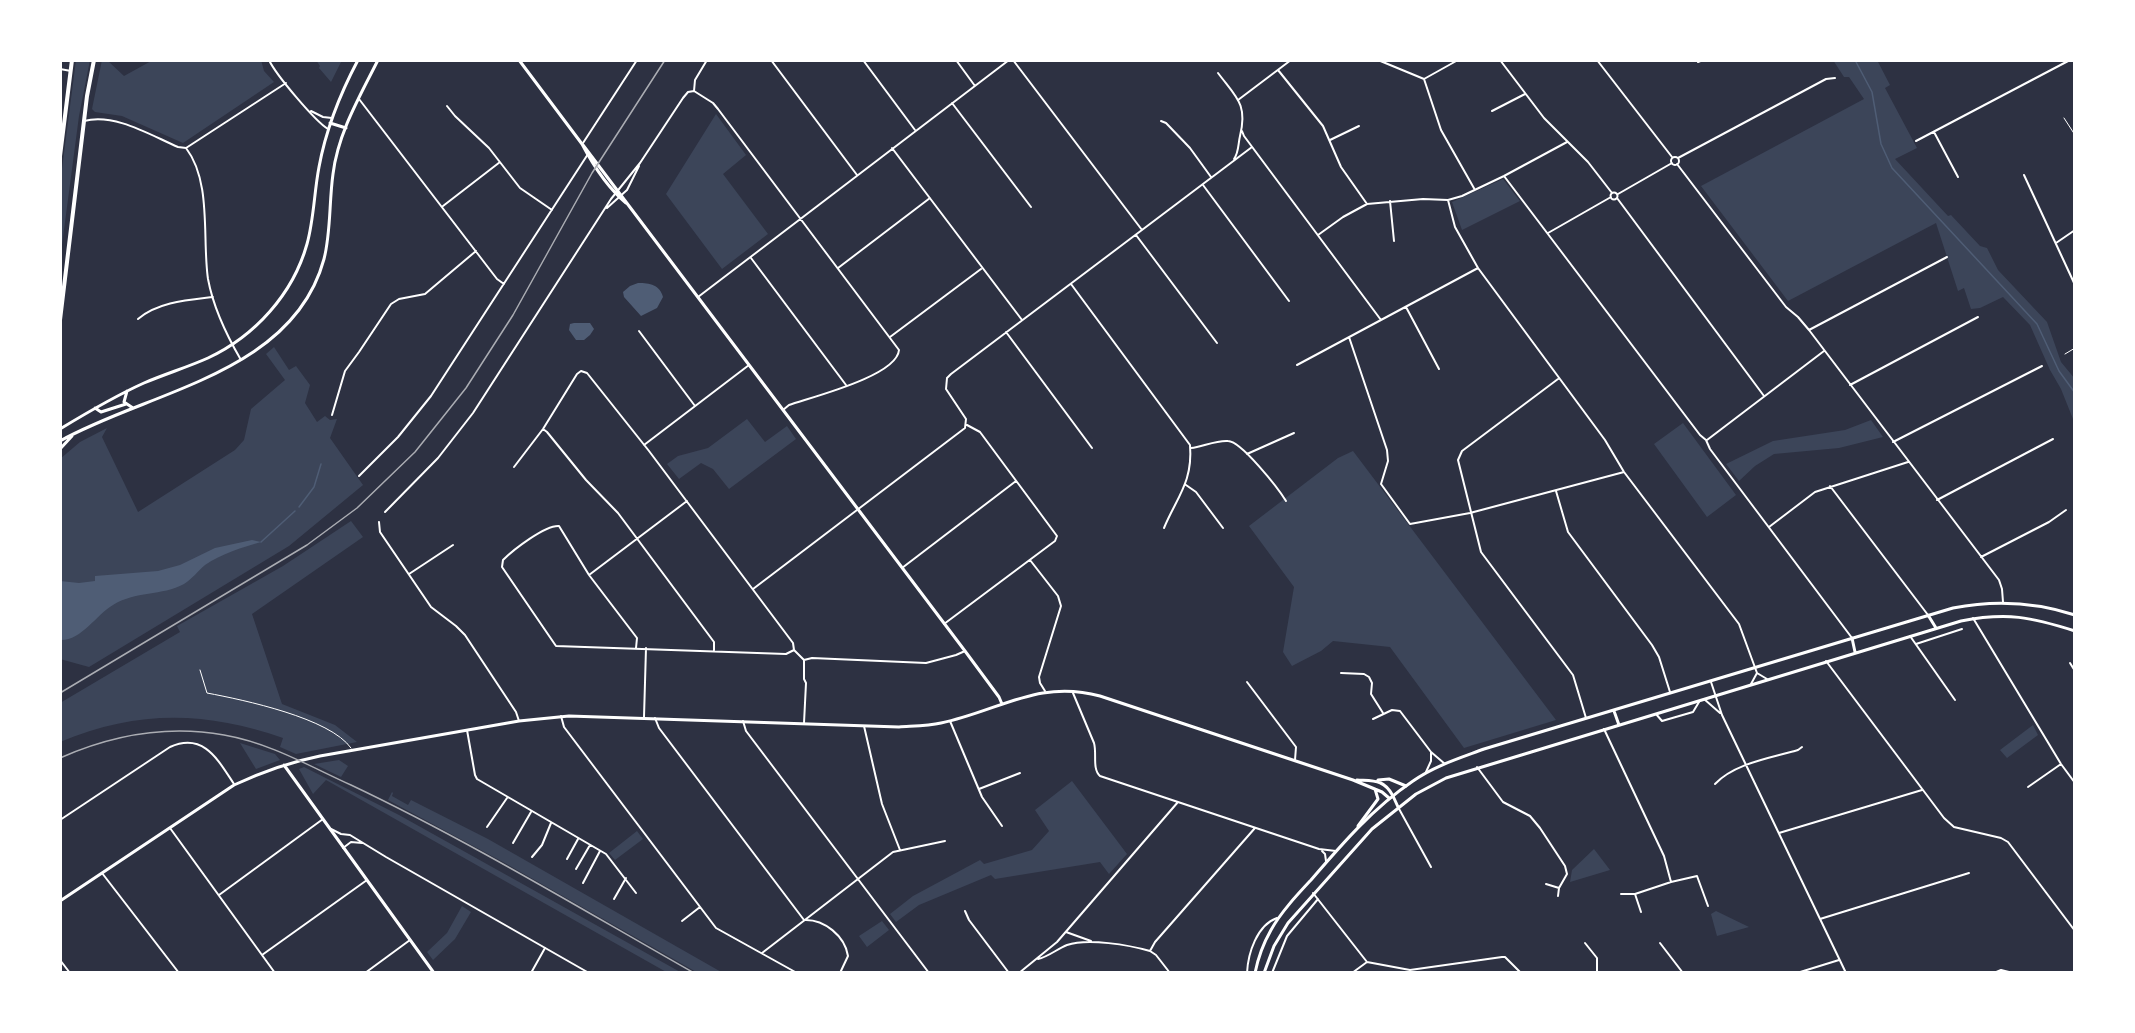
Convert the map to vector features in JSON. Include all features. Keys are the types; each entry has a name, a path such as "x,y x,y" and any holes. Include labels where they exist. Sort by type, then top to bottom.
{"highway":[{"path":"60,156 72,60"},
{"path":"60,319 84,121 94,60"}],"main road":[{"path":"60,422 62,427 127,391 208,358 232,345 252,330 274,306 298,269 307,244 313,218 319,166 328,129 358,60"},
{"path":"60,441 215,375 241,360 274,336 296,314 319,275 326,251 337,152 345,128 378,60"},
{"path":"519,60 965,651 1002,704"},
{"path":"330,123 345,128"},
{"path":"127,391 124,399 126,404 133,408"},
{"path":"95,408 102,411 126,404"},
{"path":"60,449 75,433"},
{"path":"1255,973 1261,951 1272,928 1355,830 1406,786 1445,764 1484,749 1928,615 1966,606 2003,603 2036,605 2075,615"},
{"path":"1928,615 1936,628"},
{"path":"1264,973 1271,951 1282,930 1313,893 1372,829 1431,784 1477,767 1973,618 2001,615 2020,616 2075,631"},
{"path":"1852,638 1855,652"},
{"path":"60,901 234,785 284,765 307,758 352,750 519,721 561,716 930,725 950,721 1045,691 1072,690 1111,700 1294,760 1353,780 1391,797"},
{"path":"1614,711 1619,724"},
{"path":"284,765 434,973"},
{"path":"1353,780 1389,779 1406,786"},
{"path":"1376,780 1385,784 1398,807"},
{"path":"1355,830 1378,799 1378,793 1374,789"}],"street":[{"path":"269,60 316,120 328,129"},
{"path":"583,144 636,60"},
{"path":"694,91 694,83 707,60"},
{"path":"771,60 857,175"},
{"path":"863,60 916,130"},
{"path":"956,60 975,86"},
{"path":"698,297 1011,60 1142,230"},
{"path":"1238,100 1291,60"},
{"path":"1378,60 1424,79 1441,130 1475,190"},
{"path":"1424,79 1458,60"},
{"path":"1507,60 1501,61 1524,93 1544,118 1588,162 1612,193 1618,194 1672,164 1677,164"},
{"path":"1597,60 1672,158 1672,164"},
{"path":"1698,61 1703,60"},
{"path":"1917,141 2070,60"},
{"path":"60,69 71,71"},
{"path":"1278,70 1323,126 1341,167 1367,204"},
{"path":"1218,73 1244,111 1237,155 1232,161"},
{"path":"1672,158 1678,158 1826,79 1835,78"},
{"path":"84,121 92,119 120,123 178,147 186,148 286,83"},
{"path":"385,512 438,458 473,413 617,192 640,163 688,92 694,91 718,109 899,350 897,358 868,379 789,405 783,410"},
{"path":"1492,111 1524,93"},
{"path":"359,99 497,279 504,284"},
{"path":"952,103 1031,207"},
{"path":"447,106 486,144 520,188 552,210"},
{"path":"309,109 324,117 332,118"},
{"path":"1161,121 1166,123 1190,148 1211,177"},
{"path":"1330,140 1359,126"},
{"path":"1242,131 1381,320"},
{"path":"1934,132 1958,177"},
{"path":"1318,235 1344,216 1367,204 1390,201 1448,200 1475,190 1567,142"},
{"path":"944,624 1055,541 1057,536 980,432 967,424 946,389 947,378 1252,147"},
{"path":"186,148 193,158 203,196 208,278 232,345 241,360"},
{"path":"892,148 1022,320"},
{"path":"359,476 398,437 431,396 589,153"},
{"path":"1678,158 1677,164 1786,307 1809,330 2001,584 2003,603"},
{"path":"442,206 501,162"},
{"path":"603,213 621,196 633,180 640,163"},
{"path":"1504,176 1706,440 1852,638"},
{"path":"2024,176 2075,285"},
{"path":"1203,184 1289,301"},
{"path":"1611,197 1612,193"},
{"path":"1617,198 1618,194"},
{"path":"1548,232 1611,197 1617,198 1764,396"},
{"path":"838,268 930,198"},
{"path":"1448,200 1455,227 1478,268 1605,440 1624,472 1739,624 1754,668 1757,673 1767,679"},
{"path":"1390,201 1394,241"},
{"path":"2056,243 2075,230"},
{"path":"1136,235 1217,343"},
{"path":"332,415 345,371 391,304 399,299 425,294 476,251"},
{"path":"751,257 846,386"},
{"path":"1809,330 1947,257"},
{"path":"890,338 982,268"},
{"path":"1297,365 1478,268"},
{"path":"1071,284 1189,441 1191,448 1185,484 1164,528"},
{"path":"138,319 148,312 173,303 213,297"},
{"path":"1406,307 1439,369"},
{"path":"1850,385 1978,317"},
{"path":"639,331 695,406"},
{"path":"1006,332 1092,448"},
{"path":"1349,338 1388,450 1388,460 1381,481 1382,486 1410,524 1470,513 1624,472"},
{"path":"1706,440 1824,351"},
{"path":"644,445 749,365"},
{"path":"1893,442 2042,366"},
{"path":"514,467 543,429 578,374 582,371 587,373 687,501 793,643 794,650 804,660 806,683 804,723"},
{"path":"1558,379 1462,452 1458,460 1481,552 1573,675 1586,719"},
{"path":"753,589 965,428 967,424"},
{"path":"543,429 586,480 618,513 714,642 714,650"},
{"path":"1247,454 1294,433"},
{"path":"1937,500 2053,439"},
{"path":"1191,448 1229,441 1238,444 1286,501"},
{"path":"1769,527 1815,492 1908,462"},
{"path":"902,568 1016,481"},
{"path":"1185,484 1196,492 1223,528"},
{"path":"1830,486 1928,615"},
{"path":"1556,491 1568,532 1652,645 1659,657 1670,693"},
{"path":"590,575 687,501"},
{"path":"1981,557 2049,522 2066,510"},
{"path":"379,522 380,532 430,607 465,635 516,712 519,721"},
{"path":"636,648 637,638 590,575 559,526 553,526 503,560 502,567 556,646 786,654 794,650"},
{"path":"409,574 453,545"},
{"path":"1030,560 1058,596 1061,606 1039,677 1040,684 1045,691"},
{"path":"1973,618 2061,764 2075,783"},
{"path":"1915,644 1962,629"},
{"path":"1910,636 1955,700"},
{"path":"644,717 646,648"},
{"path":"804,660 812,658 926,663 956,656 965,651"},
{"path":"1826,661 1944,818 1954,827 2001,838 2008,842 2075,931"},
{"path":"2070,663 2075,670"},
{"path":"1341,673 1364,674 1369,677 1371,694 1383,713"},
{"path":"1751,684 1757,673"},
{"path":"1247,681 1296,747 1294,760"},
{"path":"1711,681 1722,715 1745,766 1846,973"},
{"path":"1072,690 1094,743 1097,774 1319,849 1336,851"},
{"path":"1656,713 1662,722 1693,712 1702,699 1722,715"},
{"path":"1373,719 1392,710 1400,711 1431,752 1445,764"},
{"path":"561,716 564,728 716,928 797,973"},
{"path":"655,718 659,728 804,920 828,926 848,951 848,959 840,973"},
{"path":"743,721 746,731 929,973"},
{"path":"950,721 987,806 1002,826"},
{"path":"864,725 882,804 900,850"},
{"path":"1604,729 1664,856 1671,882"},
{"path":"467,730 477,779 606,854 636,893"},
{"path":"60,820 179,742 202,746 211,752 234,785"},
{"path":"1715,784 1720,778 1745,766 1802,747"},
{"path":"1425,774 1431,761 1431,752"},
{"path":"2028,787 2061,764"},
{"path":"1477,767 1503,802 1530,816 1546,837 1566,870 1558,896"},
{"path":"979,789 1020,773"},
{"path":"1779,833 1922,790"},
{"path":"488,827 507,798"},
{"path":"1019,973 1066,932 1178,802"},
{"path":"1398,807 1431,867"},
{"path":"513,843 531,812"},
{"path":"219,895 323,819"},
{"path":"532,856 542,845 551,824"},
{"path":"328,827 336,832 350,835 590,973"},
{"path":"170,828 274,973"},
{"path":"1150,951 1155,942 1255,828"},
{"path":"567,859 578,839"},
{"path":"762,952 900,850 945,841"},
{"path":"344,848 351,842 364,844"},
{"path":"576,869 590,845"},
{"path":"1319,849 1325,854 1326,862"},
{"path":"583,883 600,851"},
{"path":"102,873 178,973"},
{"path":"1820,919 1969,873"},
{"path":"1621,894 1635,894 1697,876 1708,906"},
{"path":"614,899 626,878"},
{"path":"262,956 367,880"},
{"path":"1546,884 1559,888"},
{"path":"1313,893 1367,962 1410,970 1505,957 1521,973"},
{"path":"1635,894 1641,912"},
{"path":"1272,973 1287,936 1318,899"},
{"path":"682,921 700,907"},
{"path":"965,911 969,920 1009,973"},
{"path":"1247,973 1252,945 1271,920 1280,917"},
{"path":"1066,932 1094,942"},
{"path":"365,973 410,940"},
{"path":"1035,960 1066,945 1094,942 1150,951 1170,973"},
{"path":"1660,943 1683,973"},
{"path":"1585,944 1597,958 1597,973"},
{"path":"531,973 545,948"},
{"path":"60,960 70,973"},
{"path":"1797,973 1839,960"},
{"path":"1352,973 1367,962"},
{"path":"1994,973 2001,970 2013,973"}],"lane":[{"path":"2064,118 2075,135"},
{"path":"2065,354 2075,348"},
{"path":"200,670 207,693 243,700 318,725 339,735 352,750"}],"shaded area":[{"path":"76,60 90,60 79,116 60,260 60,184"},
{"path":"102,60 108,61 124,76 153,60 261,60 264,71 274,82 183,143 122,116 95,112 92,109"},
{"path":"316,60 342,60 331,82 319,68"},
{"path":"1833,60 1877,60 1890,85 1885,88 1917,148 1895,159 1948,216 1951,215 1980,246 1987,248 1998,270 2047,322 2061,362 2075,379 2075,424 2030,325 2003,297 1980,308 1971,309 1964,288 1958,291 1936,223 1788,301 1701,186 1864,99 1849,77 1844,77"},
{"path":"716,114 746,155 723,174 768,234 722,269 666,194"},
{"path":"1503,179 1520,201 1462,230 1452,202"},
{"path":"638,283 654,286 660,290 663,297 657,308 641,316 624,297 623,292"},
{"path":"590,323 594,329 584,340 576,340 569,330 570,324"},
{"path":"274,347 289,370 296,366 310,385 305,403 317,422 325,416 330,420 337,419 330,438 363,485 289,546 89,667 60,659 60,459 80,442 107,428 102,437 138,512 235,450 244,440 251,409 285,380 266,354"},
{"path":"747,419 765,442 787,426 796,439 729,489 713,469 701,463 679,479 667,464 678,456 708,448"},
{"path":"1871,420 1883,437 1839,448 1774,454 1755,466 1739,481 1726,464 1773,441 1845,430"},
{"path":"1683,423 1736,495 1707,517 1654,444"},
{"path":"1353,451 1556,720 1464,748 1390,647 1333,641 1321,651 1292,666 1283,652 1294,587 1249,526 1338,458"},
{"path":"351,521 363,537 252,614 282,704 335,725 357,742 296,754 280,747 283,738 254,729 198,719 171,718 116,724 60,742 60,703 180,632 177,626 283,566"},
{"path":"252,540 261,542 232,551 211,561 187,582 176,588 121,601 107,609 82,632 60,640 60,581 79,583 95,581 95,576 158,571 180,565 215,548"},
{"path":"2033,725 2038,735 2007,758 2000,750"},
{"path":"240,743 275,754 280,760 256,769"},
{"path":"339,760 348,766 341,777 314,764"},
{"path":"304,767 399,815 682,973 668,973 326,780 313,794 299,769"},
{"path":"1072,781 1127,854 1109,874 1100,862 995,879 991,875 919,905 896,922 890,914 913,896 980,860 984,864 1032,850 1049,831 1035,810"},
{"path":"392,792 392,796 408,805 411,800 488,839 723,973 698,973 503,862 388,800"},
{"path":"637,831 643,839 615,860 609,853"},
{"path":"1594,849 1610,870 1570,882 1572,870"},
{"path":"462,906 471,912 455,939 433,960 427,952 447,933"},
{"path":"1716,911 1749,927 1717,936 1711,914"},
{"path":"882,921 889,930 867,947 859,936"}],"waterway":[{"path":"1855,60 1872,92 1881,144 1892,168 2037,324 2059,371 2075,393"},
{"path":"299,507 314,487 321,464"},
{"path":"261,542 295,511"}],"railway":[{"path":"60,693 307,545 357,508 415,452 466,388 513,315 592,173 665,60"},
{"path":"60,758 120,738 182,731 224,735 273,749 438,829 694,973"}]}
